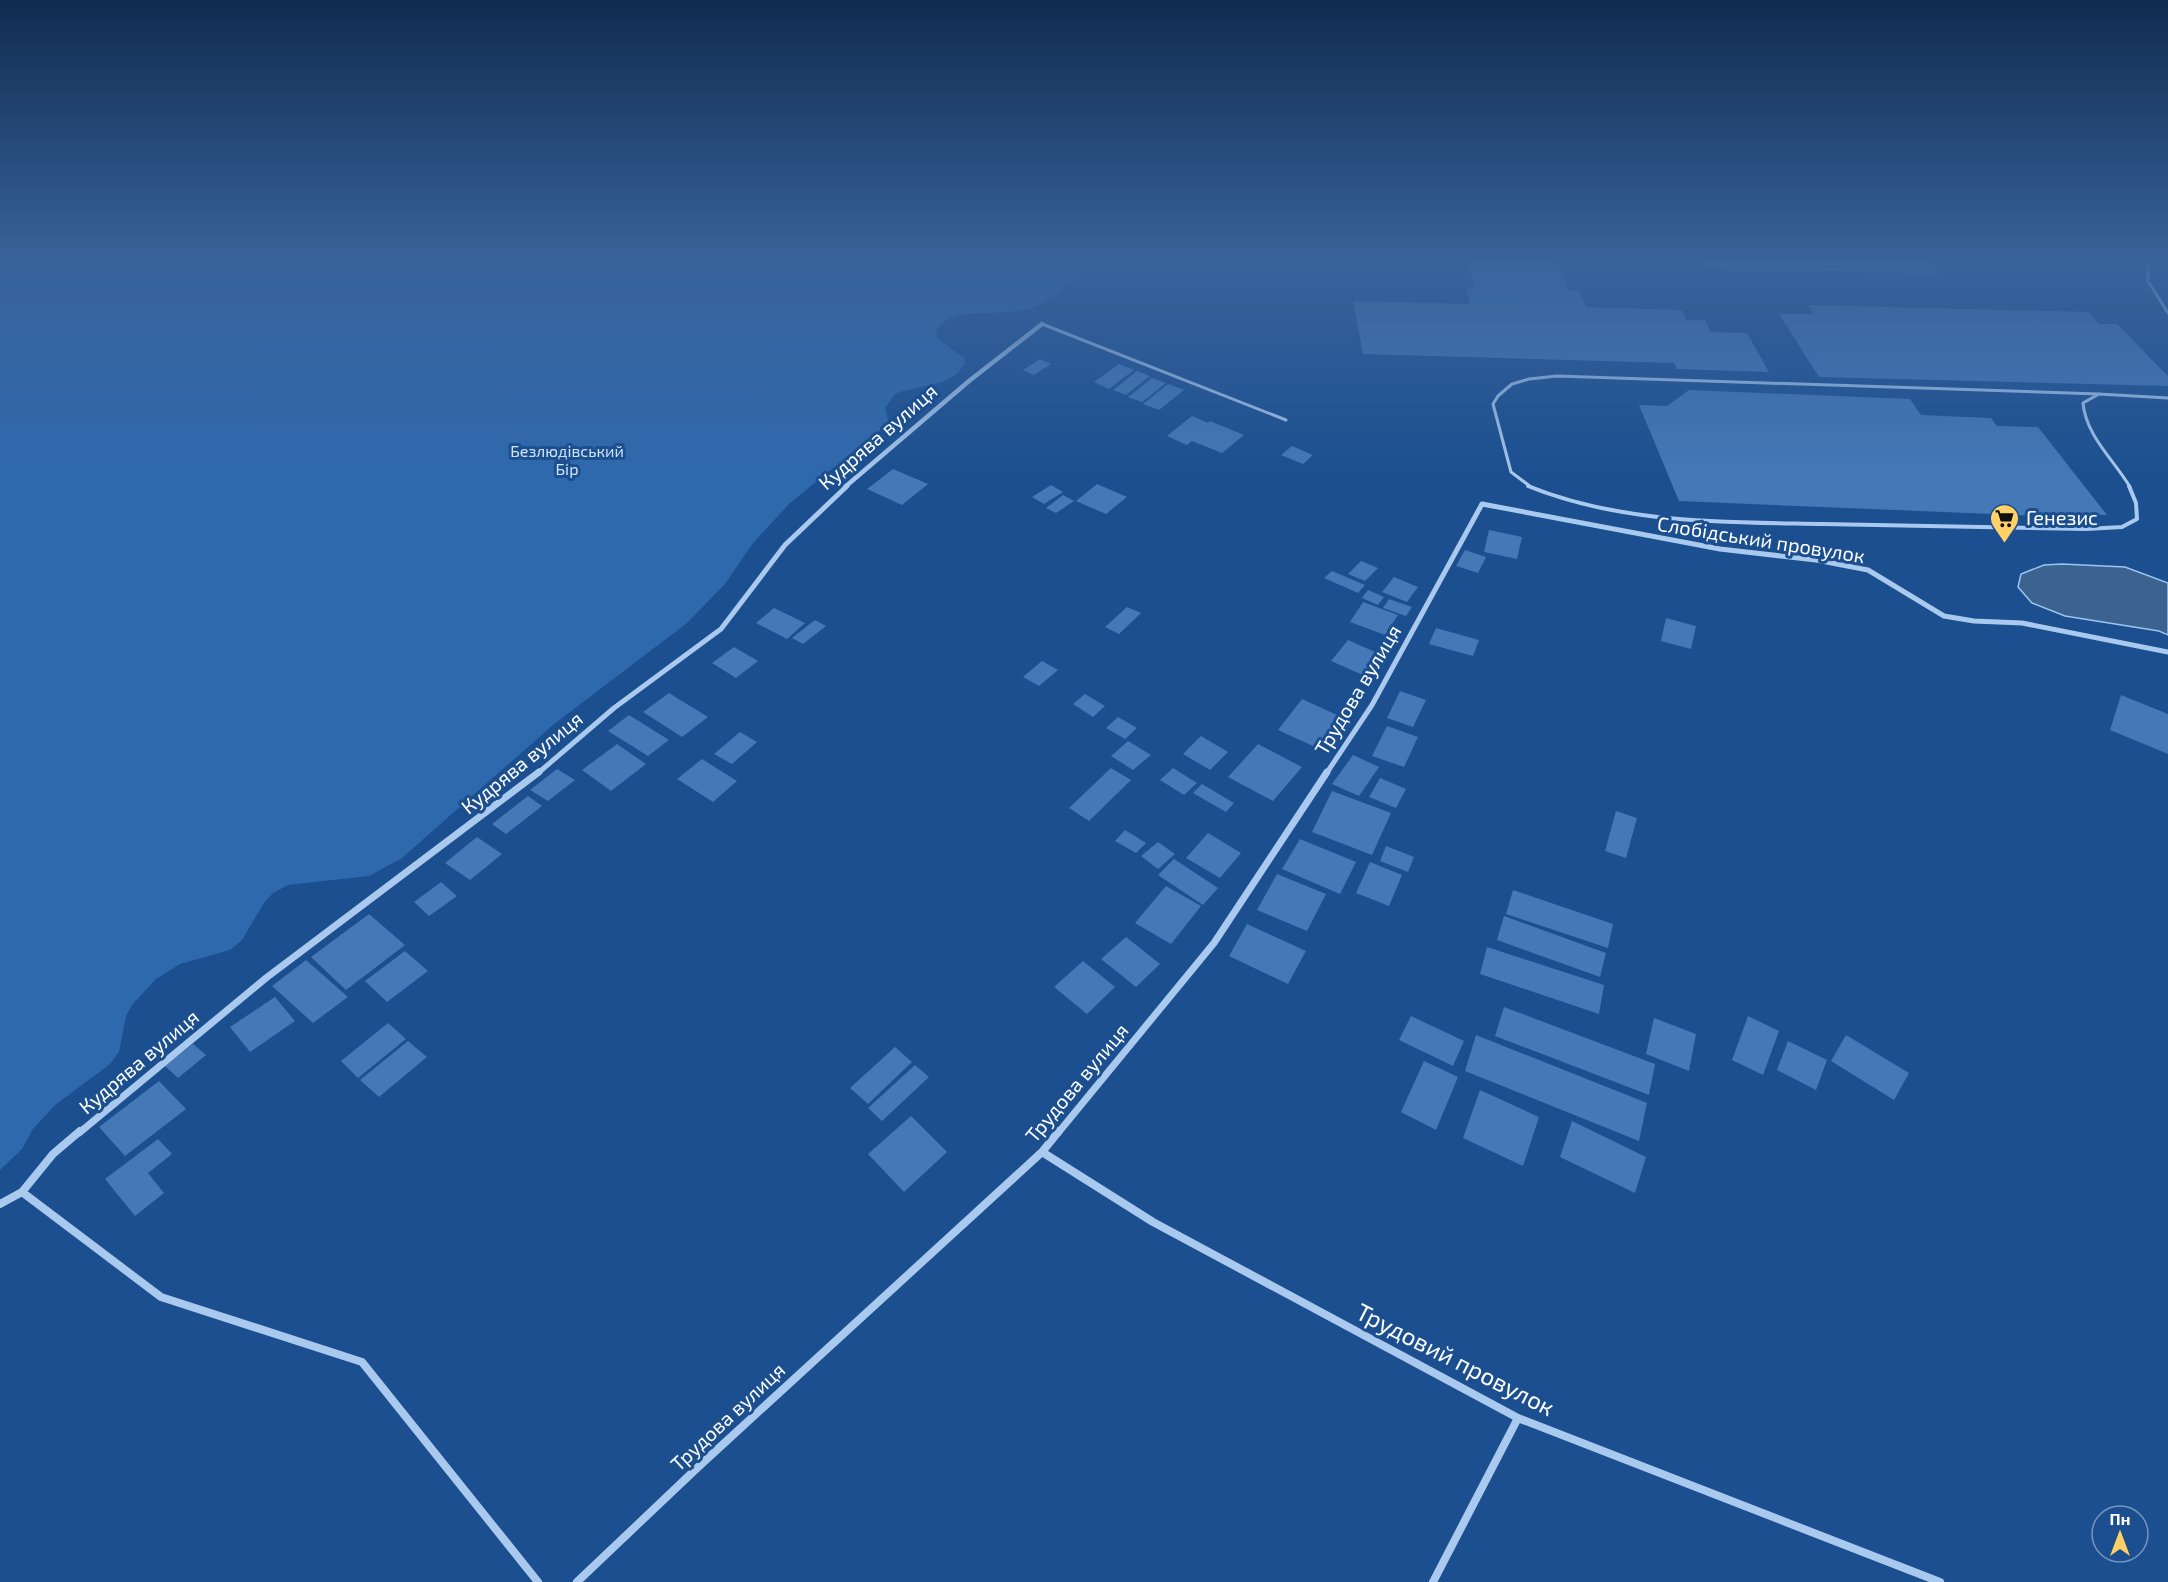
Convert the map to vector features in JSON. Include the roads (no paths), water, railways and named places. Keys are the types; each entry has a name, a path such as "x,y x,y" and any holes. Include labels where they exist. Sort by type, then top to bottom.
{"street":[{"name":"Кудрява вулиця","path":"0,1204 22,1192 53,1155 266,978 523,786 614,708 721,629 785,545 829,501 969,381 1032,332"},
{"name":"Слобідський провулок","path":"1482,504 1720,549 1816,560 1868,570 1944,616 1974,621 2022,624 2168,652"},
{"name":"Трудова вулиця","path":"577,1582 696,1469 1042,1152 1214,943 1372,705 1482,504"},
{"name":"Трудовий провулок","path":"1042,1152 1153,1222 1518,1418 1940,1582"},
{"path":"22,1192 161,1297 362,1362 537,1582"},
{"path":"1433,1582 1518,1418"}],"lane":[{"path":"1062,332 1286,420"},
{"path":"2100,394 2083,403 2082,411 2090,428 2127,481 2139,509 2137,519 2122,527 2086,529 1730,522 1628,514 1560,499 1518,478 1511,472 1493,404 1497,395 1514,383 1557,376 2100,394 2168,398"}],"place":[{"name":"Генезис","path":"2005,544"}],"park label":[{"name":"Безлюдівський Бір","path":"567,460"}]}
